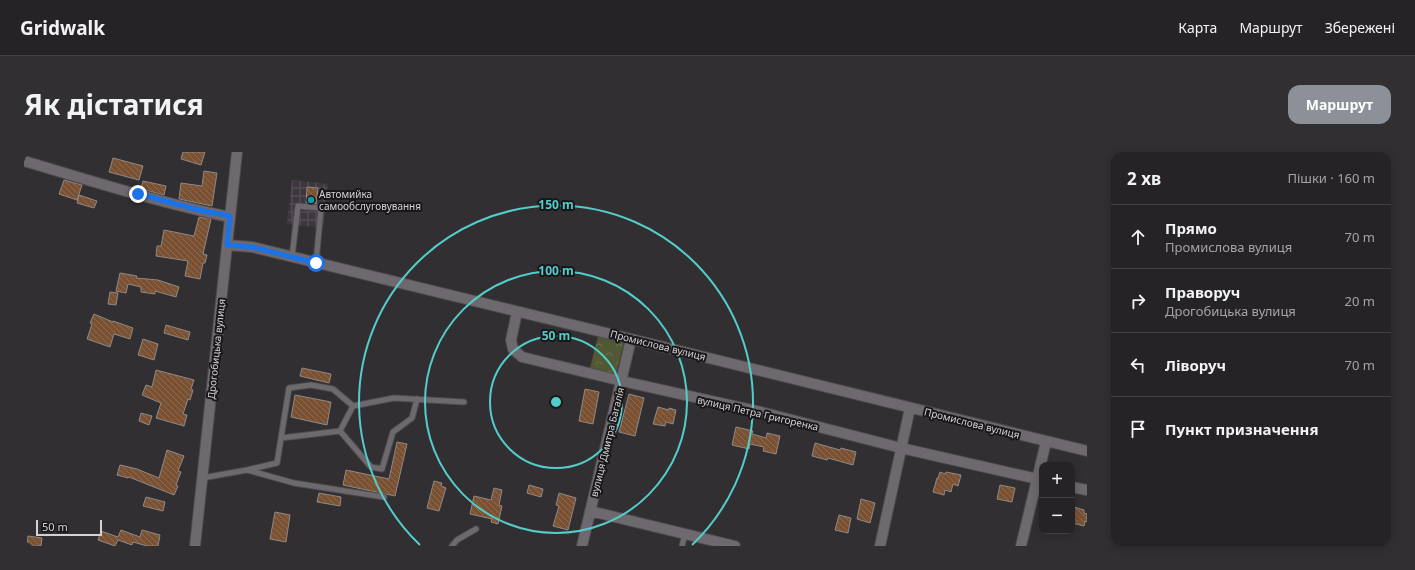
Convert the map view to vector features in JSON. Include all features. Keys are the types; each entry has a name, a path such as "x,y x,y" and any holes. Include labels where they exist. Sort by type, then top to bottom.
{"street":[{"name":"Дрогобицька вулиця","path":"195,546 237,152"},
{"path":"24,161 138,194 199,210 230,216"},
{"name":"Промислова вулиця","path":"227,245 252,247 1087,451"},
{"name":"вулиця Петра Григоренка","path":"517,312 511,340 513,350 522,357 762,412 901,448 1039,479"},
{"name":"вулиця Дмитра Багалія","path":"582,546 631,339"},
{"path":"880,546 910,408"},
{"path":"1042,462 1046,442"},
{"path":"1020,546 1039,479"},
{"path":"1075,488 1087,490"},
{"path":"590,511 735,546"}],"lane":[{"path":"292,257 298,206 321,208 316,263"},
{"path":"202,478 277,464 289,388 311,384 332,389 353,406"},
{"path":"353,406 394,398 464,402"},
{"path":"340,431 372,467 382,469 393,432 412,418 417,399"},
{"path":"340,431 353,406"},
{"path":"281,438 340,431"},
{"path":"247,470 294,483 384,497"},
{"path":"452,546 457,540 476,529"},
{"path":"682,546 685,534"}],"shaded area":[{"path":"292,180 328,184 323,228 287,224"}],"green space":[{"path":"598,336 624,342 616,374 590,368"}],"building":[{"path":"183,152 205,152 201,165 181,159"},
{"path":"113,158 143,166 139,180 109,172"},
{"path":"204,171 217,173 212,206 179,199 181,183 202,186"},
{"path":"64,180 82,185 77,200 59,194"},
{"path":"143,181 166,186 164,195 141,189"},
{"path":"307,187 318,188 316,204 306,203"},
{"path":"79,195 97,201 94,208 77,203"},
{"path":"199,217 211,219 203,254 207,255 205,263 203,263 200,279 185,276 188,261 156,256 157,246 161,246 164,230 194,236"},
{"path":"120,273 137,276 136,278 158,280 179,287 176,297 155,291 155,294 141,292 141,287 128,284 126,293 116,291"},
{"path":"110,292 118,293 116,305 108,304"},
{"path":"94,314 133,328 130,339 114,334 110,347 87,339 92,324 90,323"},
{"path":"166,325 190,332 188,340 164,333"},
{"path":"143,339 158,344 154,360 138,355"},
{"path":"302,368 331,374 329,383 300,376"},
{"path":"156,370 194,380 190,400 188,399 183,414 187,415 184,426 156,418 161,403 142,395 146,385 152,387"},
{"path":"585,389 599,392 593,424 579,421"},
{"path":"629,394 644,398 635,436 619,432"},
{"path":"295,395 331,402 327,425 291,417"},
{"path":"658,407 676,410 673,424 666,422 665,426 653,424"},
{"path":"141,413 152,416 149,425 139,421"},
{"path":"736,427 753,431 752,434 766,438 767,433 780,436 776,454 763,451 764,447 750,444 749,449 732,445"},
{"path":"397,442 407,444 395,496 343,485 346,470 389,479"},
{"path":"815,443 840,450 841,448 856,452 853,465 828,458 827,460 812,456"},
{"path":"167,450 184,456 178,471 181,472 176,485 178,486 174,495 129,477 117,475 120,465 137,469 159,478"},
{"path":"940,472 945,474 946,472 961,475 958,486 953,484 951,492 945,490 944,495 933,492"},
{"path":"434,481 442,483 441,486 446,488 439,511 427,508"},
{"path":"529,485 543,489 541,497 527,493"},
{"path":"1000,485 1015,488 1012,502 997,499"},
{"path":"494,488 502,490 499,505 502,506 498,524 491,522 492,519 470,514 474,496 491,500"},
{"path":"319,493 341,497 340,506 317,502"},
{"path":"559,493 576,498 568,530 553,526 559,506 556,505"},
{"path":"146,497 165,502 163,511 143,506"},
{"path":"861,499 875,503 870,523 857,519"},
{"path":"1075,507 1084,510 1084,513 1087,514 1087,522 1085,521 1084,526 1075,524"},
{"path":"275,512 290,515 286,542 270,539"},
{"path":"839,515 851,518 848,533 835,530"},
{"path":"121,530 140,537 142,530 160,535 158,546 147,546 133,542 132,545 118,540 115,546 98,540 101,531 118,537"},
{"path":"28,536 42,538 41,546 27,546"}],"place":[{"name":"Автомийка самообслуговування","path":"311,200"}],"route":[{"path":"138,194 199,210 230,216 227,245 252,247 316,263"}]}
